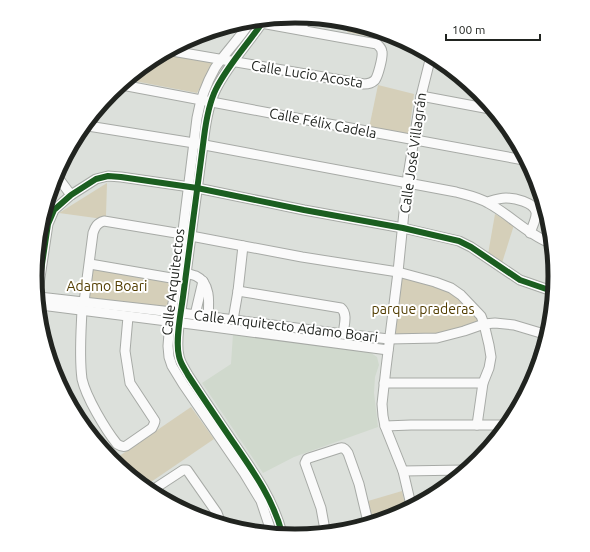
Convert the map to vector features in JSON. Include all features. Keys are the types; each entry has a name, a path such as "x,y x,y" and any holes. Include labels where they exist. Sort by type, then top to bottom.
{"street":[{"path":"270,24 302,30 304,24"},
{"name":"Calle Arquitectos","path":"260,25 232,62 216,89 198,143 188,187 186,273 168,346 172,366 183,384 247,462 268,495 281,528"},
{"name":"Calle Arquitectos","path":"176,317 177,279 197,188 197,118 208,82 216,67 246,28"},
{"name":"Calle Lucio Acosta","path":"178,52 364,84 375,81 382,54 380,47 377,44 302,30"},
{"name":"Calle José Villagrán","path":"410,501 403,471 383,416 382,404 407,182 421,96 430,62"},
{"name":"Calle Félix Cadela","path":"128,86 519,159"},
{"path":"421,96 484,108"},
{"path":"92,127 198,143 456,192 488,202 530,233 546,241"},
{"path":"43,256 48,224 54,210 71,195 96,180 108,176 197,188 304,210 403,228 459,241 520,280 547,289"},
{"path":"60,181 71,195"},
{"path":"488,202 506,198 516,199 533,206 536,211 536,216 530,233"},
{"path":"128,316 125,351 130,383 154,419 154,424 152,428 126,446 121,446 117,444 104,426 82,380 81,352 83,306 95,228 97,224 104,221 302,257 398,272 451,288 461,295 480,316 484,324 489,345 491,357 489,368 483,383 477,425"},
{"path":"233,320 238,291 242,246"},
{"path":"90,264 177,279"},
{"path":"186,273 197,276 202,281 209,297 208,317"},
{"path":"195,315 202,281"},
{"path":"238,291 341,308 345,312 343,334"},
{"name":"Calle Arquitecto Adamo Boari","path":"43,298 128,316 176,317 195,315 343,334 389,338 437,338 458,333 484,324 494,323 514,325 541,333"},
{"name":"Calle Arquitecto Adamo Boari","path":"44,305 83,306 176,317 388,350"},
{"path":"384,383 483,383"},
{"name":"Calle Arquitectos","path":"209,415 261,501 270,527"},
{"path":"386,426 499,425"},
{"path":"325,527 321,508 305,466 305,461 309,458 340,448 346,449 348,453 359,484 367,518"},
{"path":"156,487 185,469 189,471 219,517"},
{"path":"403,471 457,470"}],"shaded area":[{"path":"233,334 368,351 377,357 379,365 375,377 374,393 378,427 294,457 263,473 202,383 231,364"}],"green space":[{"path":"348,29 389,41 347,32"},
{"path":"171,56 214,63 197,93 134,81"},
{"path":"378,85 414,94 409,134 369,128"},
{"path":"107,183 106,216 103,219 59,213"},
{"path":"495,214 514,225 502,263 488,254"},
{"name":"Adamo Boari","path":"90,264 177,279 172,312 84,302"},
{"name":"parque praderas","path":"398,272 451,288 484,324 464,331 389,339"},
{"path":"191,407 214,439 150,483 118,457"},
{"path":"402,491 405,504 372,517 368,501"}],"cycle path":[{"path":"260,25 221,80 210,106 205,131 180,318 178,350 180,359 188,375 262,486 280,528"},
{"path":"43,256 48,224 54,210 71,195 96,179 108,176 197,188 304,210 403,228 459,241 471,247 520,280 547,289"}]}
